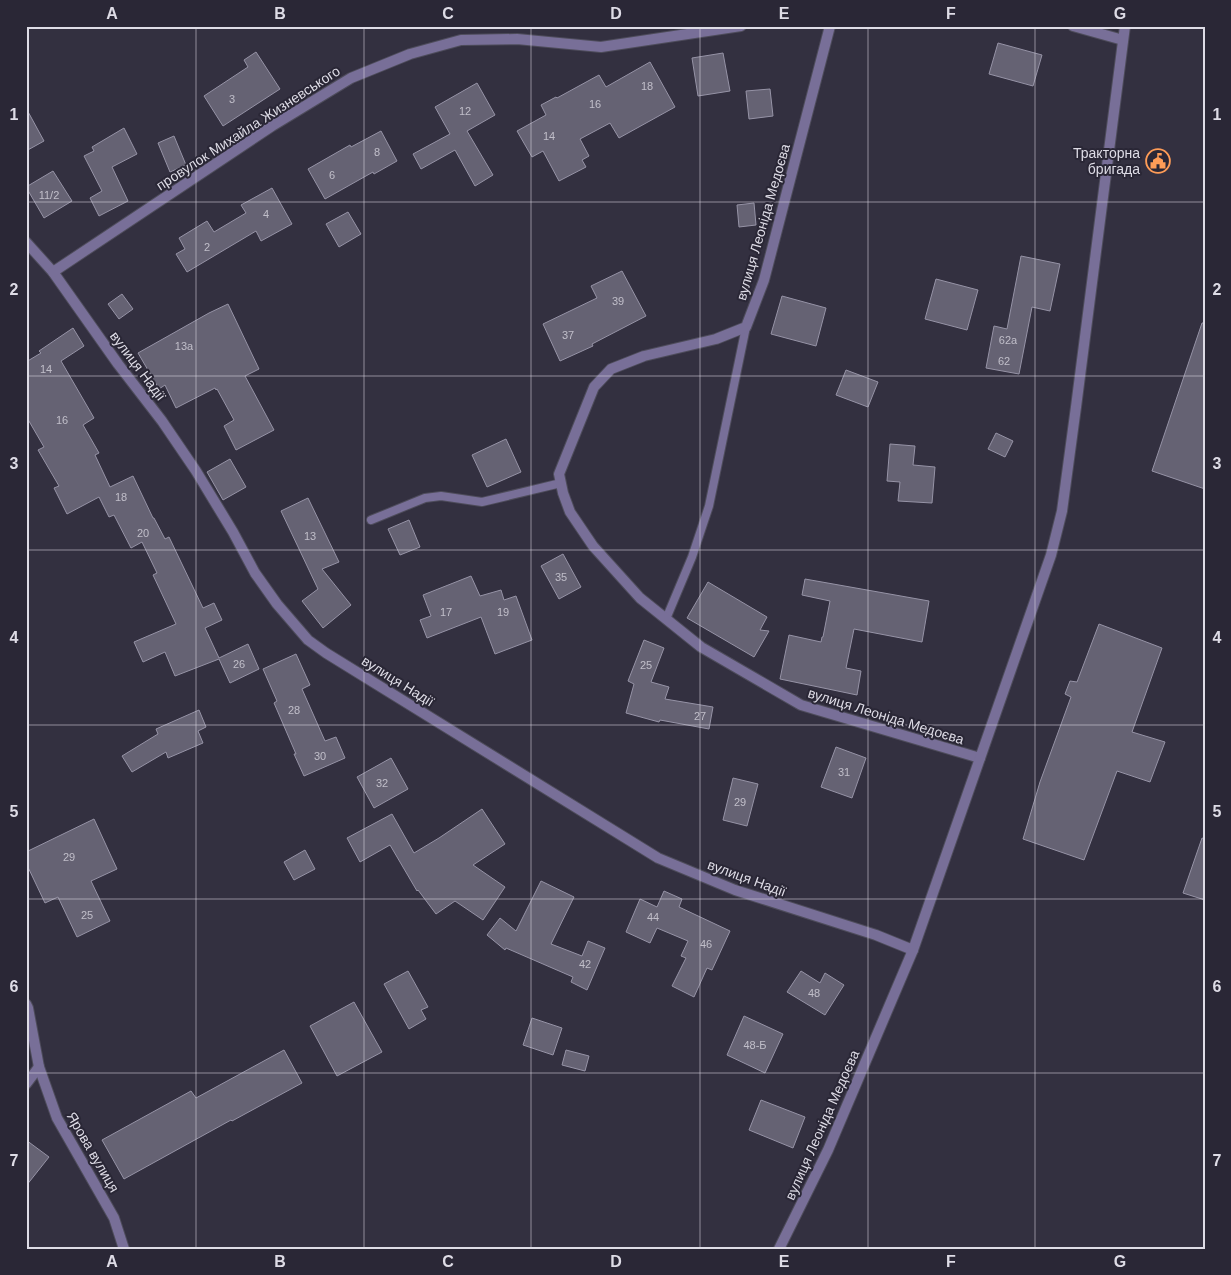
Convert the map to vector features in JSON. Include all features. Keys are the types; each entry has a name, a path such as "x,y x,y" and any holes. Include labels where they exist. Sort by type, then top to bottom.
{"street":[{"name":"провулок Михайла Жизневського","path":"52,272 288,117 351,78 410,54 461,40 517,39 601,47 741,26"},
{"name":"вулиця Леоніда Медоєва","path":"830,26 764,280 746,327 716,339 644,356 611,369 594,387 559,474 570,512 593,546 640,598 701,647 801,705 980,758"},
{"path":"1073,26 1123,40"},
{"name":"вулиця Леоніда Медоєва","path":"779,1249 828,1150 914,950 1051,555 1062,511 1125,26"},
{"name":"вулиця Надії","path":"26,242 52,272 118,364 162,421 196,471 255,573 277,604 308,640 326,653 658,858 735,890 876,935 914,950"},
{"name":"Ярова вулиця","path":"26,1004 39,1068 57,1118 114,1218 124,1249"},
{"path":"26,1084 39,1068"}],"lane":[{"path":"666,619 692,557 709,506 746,327"},
{"path":"371,520 425,498 441,496 482,502 561,483"}],"building":[{"path":"998,43 1042,55 1033,86 989,74"},
{"path":"256,52 280,89 223,126 204,96 248,67 244,60"},
{"path":"723,53 730,91 698,96 692,58"},
{"path":"650,62 675,107 619,138 610,123 580,139 589,156 582,160 586,167 559,181 543,151 532,157 517,131 546,115 541,105 599,75 606,87"},
{"path":"477,83 495,115 467,131 493,175 475,186 455,150 421,169 413,154 450,134 435,107"},
{"path":"770,89 773,116 749,119 746,91"},
{"path":"26,108 44,141 26,151"},
{"path":"124,128 137,154 112,167 128,201 99,216 90,198 102,191 84,156 94,151 92,147"},
{"path":"381,131 397,161 325,199 308,169 350,145 351,147"},
{"path":"174,136 186,165 170,172 158,143"},
{"path":"53,171 72,201 44,218 26,187"},
{"path":"272,188 292,224 261,241 256,231 187,272 176,254 185,249 179,238 207,221 214,232 246,213 241,205"},
{"path":"754,203 756,225 739,227 737,205"},
{"path":"348,212 361,234 339,247 326,224"},
{"path":"1021,256 1060,264 1050,311 1032,307 1019,374 986,368 994,326 1007,329"},
{"path":"622,271 646,316 592,344 593,346 560,361 543,324 597,298 591,286"},
{"path":"936,279 978,290 967,330 925,319"},
{"path":"122,294 133,309 119,319 108,304"},
{"path":"782,296 826,308 816,346 771,334"},
{"path":"228,304 259,369 245,376 274,430 236,450 224,426 234,420 217,389 215,388 176,408 165,385 159,389 138,353"},
{"path":"1202,323 1205,323 1205,489 1152,471"},
{"path":"73,328 84,346 61,361 94,418 83,425 99,453 95,455 110,487 133,476 165,539 169,537 203,608 214,603 222,620 205,628 219,658 248,644 259,669 230,683 219,659 175,676 165,652 143,662 134,642 176,624 153,575 157,573 142,542 131,548 114,515 109,517 99,497 67,514 54,488 59,486 38,450 44,447 26,416 26,362"},
{"path":"846,370 878,382 868,407 836,395"},
{"path":"996,433 1013,441 1005,457 988,449"},
{"path":"506,439 521,472 487,487 472,455"},
{"path":"890,444 915,446 913,465 935,467 932,503 898,501 900,482 887,481"},
{"path":"230,459 246,487 223,500 207,472"},
{"path":"308,498 339,562 322,569 351,605 323,628 302,601 318,589 281,511"},
{"path":"409,520 420,547 400,555 388,529"},
{"path":"563,554 581,587 559,599 541,566"},
{"path":"471,576 480,596 501,590 504,600 516,596 532,640 495,654 481,617 427,638 420,620 431,616 423,595"},
{"path":"805,579 929,601 922,642 854,629 846,668 861,671 857,695 780,679 789,635 821,642 823,637 830,601 802,595"},
{"path":"708,582 767,617 760,630 769,631 754,657 687,618"},
{"path":"1099,624 1162,648 1132,732 1165,742 1150,782 1117,771 1084,860 1023,839 1040,782 1071,697 1065,694 1070,681 1077,682"},
{"path":"644,640 664,648 651,682 669,687 665,699 713,707 709,729 660,720 659,722 626,713 634,684 628,681"},
{"path":"296,654 310,685 302,689 325,741 336,737 345,758 304,776 274,703 277,701 263,669"},
{"path":"199,710 206,727 198,731 203,743 168,758 166,752 132,772 122,756 158,734 156,729"},
{"path":"836,747 866,758 852,798 821,787"},
{"path":"391,758 408,789 374,808 357,777"},
{"path":"733,778 758,784 747,826 723,820"},
{"path":"482,809 505,844 473,865 505,887 483,920 455,901 436,914 417,891 390,845 360,862 347,838 392,814 414,853"},
{"path":"94,819 117,869 91,881 110,921 77,937 58,897 45,903 26,863 26,852"},
{"path":"1202,838 1205,839 1205,900 1183,893"},
{"path":"305,850 315,869 294,880 284,862"},
{"path":"541,881 574,897 551,944 582,956 588,941 605,948 587,990 571,982 573,977 506,948 505,950 487,935 500,918 516,931"},
{"path":"664,891 682,899 679,907 730,931 712,970 707,968 694,997 672,986 686,958 681,956 688,941 657,928 650,943 626,932 640,899 657,907"},
{"path":"408,971 428,1007 421,1010 426,1019 409,1029 384,984"},
{"path":"801,971 820,983 825,973 844,985 825,1015 787,992"},
{"path":"354,1002 382,1052 337,1076 310,1026"},
{"path":"744,1016 783,1034 765,1073 727,1055"},
{"path":"532,1018 562,1028 553,1055 523,1045"},
{"path":"284,1050 302,1083 124,1179 102,1140 191,1091 196,1098"},
{"path":"566,1050 589,1056 585,1071 562,1065"},
{"path":"761,1100 805,1117 793,1148 749,1130"},
{"path":"26,1140 49,1157 26,1186"}],"place":[{"name":"Тракторна бригада","path":"1158,161"}]}
